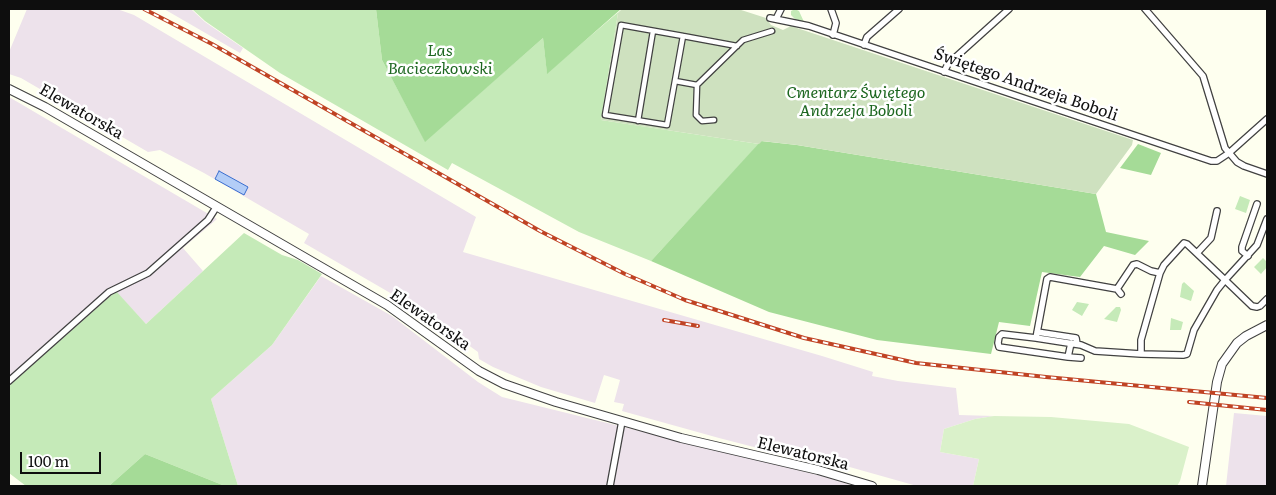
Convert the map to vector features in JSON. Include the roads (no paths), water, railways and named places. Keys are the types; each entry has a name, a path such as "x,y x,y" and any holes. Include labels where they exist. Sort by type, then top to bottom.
{"street":[{"name":"Świętego Andrzeja Boboli","path":"781,9 773,19 796,23 864,45 1208,160 1217,161 1229,153"},
{"path":"831,9 836,24 833,35"},
{"path":"864,45 867,36 899,9"},
{"path":"944,72 948,64 1009,9"},
{"path":"1144,9 1206,81 1222,141 1229,153 1236,162 1267,174"},
{"path":"683,36 667,125 605,115 621,25 652,31 683,36 736,46"},
{"path":"638,121 652,31"},
{"path":"714,120 702,121 696,116 697,85 744,40 772,31"},
{"path":"675,81 697,85"},
{"name":"Elewatorska","path":"9,89 45,107 387,305 484,374 526,393 622,421 700,443 824,472 872,486"},
{"path":"1229,153 1267,119"},
{"path":"1248,256 1242,251 1242,247 1257,204"},
{"path":"9,380 109,292 148,273 208,220 217,206"},
{"path":"1197,253 1211,238 1217,210"},
{"path":"1081,358 999,347 999,337 1002,334 1037,335 1074,344 1094,352 1187,354 1194,330 1217,290 1260,240 1267,219"},
{"path":"1141,354 1141,340 1160,273 1164,265 1184,243 1252,306 1260,306 1267,299"},
{"path":"1037,335 1047,279 1050,277 1119,291 1133,265 1137,264 1160,273"},
{"path":"1202,486 1217,382 1222,364 1237,343 1267,325"},
{"path":"1068,357 1074,344"},
{"path":"610,486 622,421"}],"water":[{"path":"219,171 248,187 244,195 215,179"}],"railway":[{"path":"144,9 212,44 540,231 625,274 685,300 804,338 916,363 1267,398"},
{"path":"664,320 698,326"},
{"path":"1189,402 1267,410"}],"park label":[{"name":"Las Bacieczkowski","path":"440,60"},
{"name":"Cmentarz Świętego Andrzeja Boboli","path":"856,102"}]}
